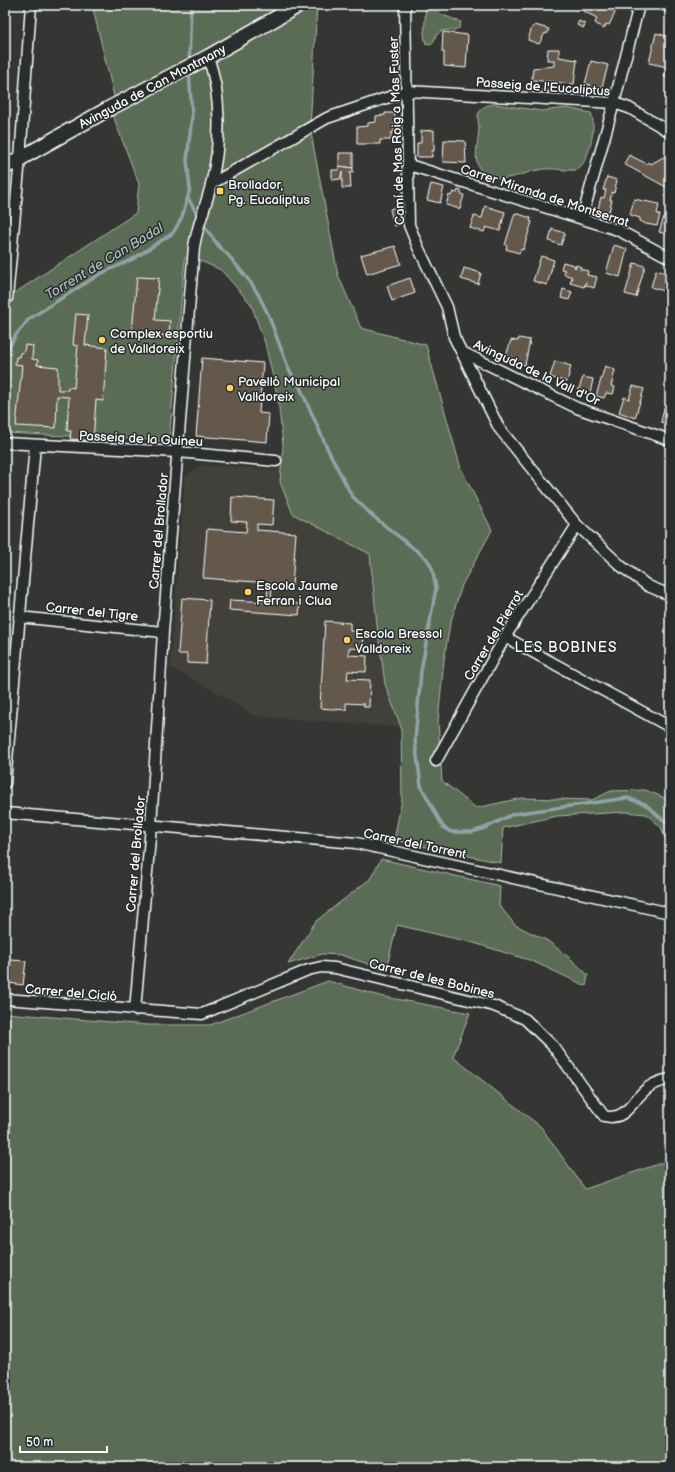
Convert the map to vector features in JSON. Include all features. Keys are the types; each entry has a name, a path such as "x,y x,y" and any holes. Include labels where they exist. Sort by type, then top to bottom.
{"street":[{"path":"6,298 20,158 31,5"},
{"name":"Avinguda de Can Montmany","path":"5,167 208,57 299,5"},
{"name":"Camí de Mas Roig a Mas Fuster","path":"405,5 409,225 447,307 454,336 499,428 577,525 621,566 648,586 670,595"},
{"path":"582,218 614,104 639,5"},
{"path":"666,5 670,8"},
{"name":"Carrer del Brollador","path":"135,1010 151,826 163,632 194,247 196,231 211,184 218,118 213,72 208,57"},
{"path":"211,184 327,118 407,91"},
{"name":"Passeig de l'Eucaliptus","path":"407,91 614,104 629,108 670,132"},
{"path":"5,158 20,158"},
{"name":"Carrer Miranda de Montserrat","path":"409,165 618,230 670,258"},
{"name":"Avinguda de la Vall d'Or","path":"462,352 577,408 670,440"},
{"name":"Passeig de la Guineu","path":"5,443 35,446 178,452 276,461"},
{"path":"5,783 35,446"},
{"name":"Carrer del Pierrot","path":"436,761 504,637 577,525"},
{"name":"Carrer del Tigre","path":"19,617 163,632"},
{"path":"504,637 670,727"},
{"name":"Carrer del Torrent","path":"5,813 373,846 670,913"},
{"name":"Carrer de les Bobines","path":"135,1010 202,1014 302,972 321,967 335,968 494,1006 525,1019 553,1046 604,1116 612,1118 619,1116 627,1111 642,1092 653,1084 670,1078"},
{"name":"Carrer del Cicló","path":"5,999 135,1010"}],"shaded area":[{"name":"Escola Jaume Ferran i Clua","path":"202,465 281,470 280,482 293,514 370,554 385,684 401,727 254,716 220,694 170,667 185,477"}],"green space":[{"path":"95,5 317,5 310,128 338,275 361,328 426,345 461,469 492,530 462,585 450,624 444,660 438,721 442,781 476,808 522,798 592,800 611,791 645,790 670,800 670,851 661,827 646,814 625,812 557,816 503,828 501,863 394,840 402,799 401,727 385,684 370,554 293,514 280,482 283,445 278,399 265,343 251,304 221,270 196,259 185,258 169,441 5,433 5,305 7,298 136,213 139,184 110,108 114,96 93,9"},
{"path":"426,5 438,5 440,14 461,22 459,28 455,30 441,31 435,37 433,43 426,44 424,35"},
{"path":"494,104 542,111 567,108 591,113 593,127 591,144 585,160 576,170 545,169 508,178 493,177 485,174 480,170 476,152 479,128 478,115 483,107"},
{"path":"5,582 10,586 5,676"},
{"path":"381,859 500,886 499,905 515,925 548,941 572,960 588,975 586,986 532,961 474,943 397,925 386,970 341,955 322,954 288,964 316,921 370,879"},
{"path":"328,981 380,996 470,1013 453,1057 541,1127 585,1189 670,1160 670,1467 5,1467 5,1013 147,1025 210,1025"}],"building":[{"path":"586,5 611,5 613,6 611,8 616,11 609,25 606,24 604,29 595,23 597,18 583,11"},
{"path":"579,21 585,24 584,28 577,25"},
{"path":"535,25 549,29 539,44 528,40 532,27"},
{"path":"443,32 468,35 466,68 444,66 444,52 442,52"},
{"path":"656,33 670,37 670,79 664,77 667,67 649,63"},
{"path":"548,49 559,49 559,57 577,60 574,84 532,80 533,68 554,66 554,60 547,60"},
{"path":"591,61 608,65 602,87 599,86 598,90 585,84"},
{"path":"544,85 551,86 550,92 543,91"},
{"path":"385,113 395,113 394,132 391,133 391,140 380,140 380,144 357,144 357,127 368,126 368,123 376,122 376,116 385,115"},
{"path":"434,130 434,151 432,151 432,157 417,157 417,143 421,143 421,131"},
{"path":"444,140 465,141 466,163 443,162"},
{"path":"339,153 353,153 353,168 339,166"},
{"path":"669,154 670,181 668,188 624,164 629,155 647,164 648,162 651,164"},
{"path":"339,166 353,168 353,172 350,172 351,188 342,188 342,172 340,179 332,180 332,170 339,170"},
{"path":"607,177 617,180 614,193 612,192 610,200 612,200 609,212 607,211 605,218 598,216 600,209 598,209 601,197 604,198 606,190 603,190"},
{"path":"431,184 444,187 440,203 427,200"},
{"path":"458,190 464,195 460,209 446,205 449,195 451,196 453,192 457,193"},
{"path":"634,199 659,204 657,214 660,215 657,226 646,224 640,221 640,218 630,215"},
{"path":"485,206 505,212 500,231 486,227 484,232 470,228 474,216 482,218"},
{"path":"396,207 401,224 394,226 390,209"},
{"path":"515,213 531,218 530,221 532,222 523,250 521,249 519,253 506,249 507,246 505,245"},
{"path":"664,217 670,218 670,235 659,232"},
{"path":"552,229 565,233 561,245 549,241"},
{"path":"614,245 627,249 620,277 606,273"},
{"path":"395,246 401,264 367,274 361,255"},
{"path":"541,256 554,260 547,285 533,281"},
{"path":"563,262 574,265 575,268 576,265 581,267 580,269 588,271 587,275 597,277 594,288 585,285 586,282 584,287 570,283 572,277 564,274 565,270 561,269"},
{"path":"634,263 645,266 636,297 625,294"},
{"path":"464,268 481,273 478,284 461,279"},
{"path":"656,270 669,274 667,281 670,281 670,286 667,290 665,289 664,291 651,287"},
{"path":"137,277 159,278 155,320 170,321 169,336 132,332"},
{"path":"410,278 415,293 392,301 387,286"},
{"path":"563,289 572,292 569,300 561,298"},
{"path":"76,314 88,315 85,345 107,348 103,401 96,400 93,441 70,439 71,431 67,431 69,397 57,396 56,428 16,426 22,365 15,364 16,357 19,357 20,353 24,352 25,345 33,346 32,359 38,360 37,365 58,367 58,390 68,390 68,387 74,388 78,346 73,345"},
{"path":"519,338 530,340 525,365 510,361 511,357 506,356 511,340 518,341"},
{"name":"Pavelló Municipal Valldoreix","path":"202,358 263,363 259,413 269,414 267,442 196,436"},
{"path":"555,361 571,366 567,382 550,377"},
{"path":"605,366 615,370 611,386 615,387 613,394 606,393 604,398 596,396"},
{"path":"583,377 593,379 590,394 578,391"},
{"path":"633,386 644,389 635,418 619,412 624,397 629,399"},
{"path":"664,408 670,409 670,424 661,422"},
{"path":"232,497 274,500 272,525 257,524 257,530 296,533 292,586 272,585 271,602 300,604 299,615 229,610 230,600 267,602 268,583 203,578 207,529 246,532 247,522 231,521"},
{"path":"182,598 210,600 206,664 187,663 187,654 178,654"},
{"path":"325,621 350,623 350,631 364,632 363,649 349,648 349,655 367,656 366,672 348,671 347,679 370,680 369,707 364,707 364,704 346,703 346,710 320,708"},
{"path":"11,960 26,961 23,985 8,983"}],"waterway":[{"name":"Torrent de Can Badal","path":"189,64 191,5"},
{"name":"Torrent de Can Badal","path":"5,356 15,336 29,319 98,275 133,259 173,233 182,217 190,189 187,160 192,116 189,70"},
{"path":"188,198 199,218"},
{"path":"202,223 220,248 228,255 258,294 268,314 289,370 299,385 328,450 352,496 374,517 427,559 432,568 436,588 421,671 415,741 421,786 443,827 451,832 472,832 485,828 513,814 627,798 645,804 670,826"}],"place":[{"name":"Brollador, Pg. Eucaliptus","path":"220,191"},
{"name":"Complex esportiu de Valldoreix","path":"102,340"},
{"name":"Pavelló Municipal Valldoreix","path":"230,388"},
{"name":"Escola Jaume Ferran i Clua","path":"248,592"},
{"name":"Escola Bressol Valldoreix","path":"347,640"}],"district":[{"name":"LES BOBINES","path":"566,647"}]}
